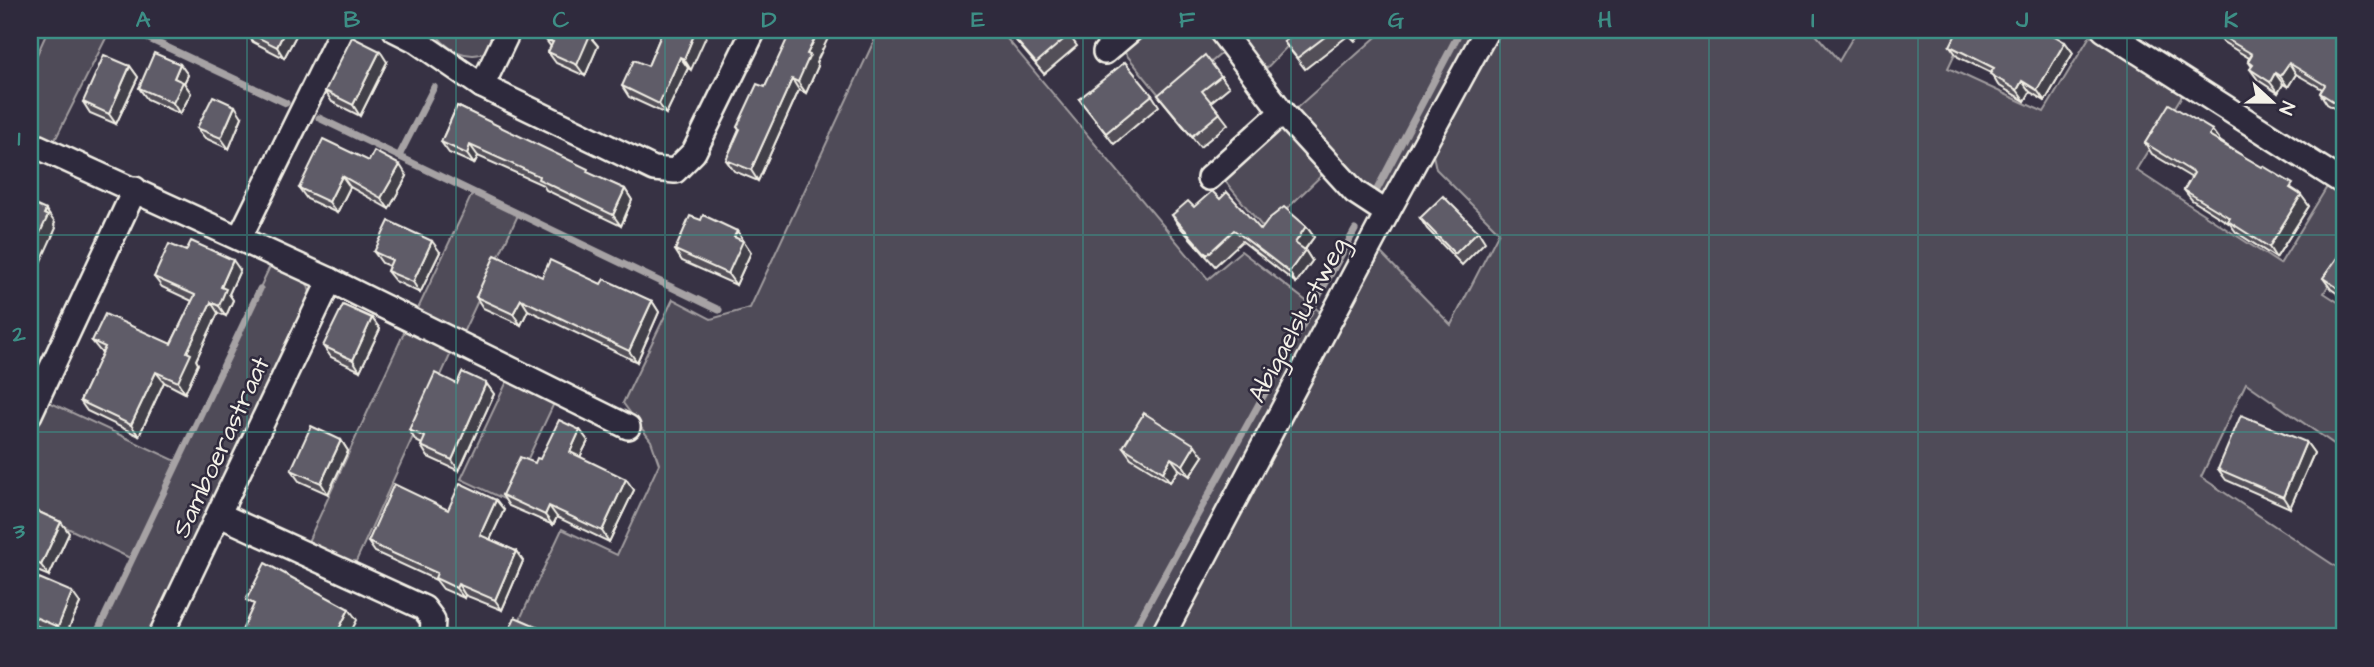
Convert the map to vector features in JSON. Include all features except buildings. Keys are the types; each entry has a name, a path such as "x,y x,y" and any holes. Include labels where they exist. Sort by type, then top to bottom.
{"street":[{"path":"240,237 342,30"},
{"path":"482,86 509,30"},
{"path":"410,33 482,86 654,169 675,171 694,152 754,30"},
{"path":"1105,52 1131,30"},
{"path":"1220,30 1282,112 1355,192 1387,213"},
{"name":"Abigaelslustweg","path":"1162,637 1487,30"},
{"path":"2104,30 2344,183"},
{"path":"1209,178 1282,112"},
{"path":"30,143 240,237 628,427"},
{"path":"30,414 135,189"},
{"name":"Samboerastraat","path":"160,637 330,280"},
{"path":"220,515 424,608 433,620 432,637"}],"shaded area":[{"path":"48,30 110,30 52,146 30,136 30,70"},
{"path":"436,30 499,30 488,50 474,55 450,48 438,37"},
{"path":"879,30 1007,30 1003,34 1208,279 1241,251 1327,317 1155,637 558,637 520,619 562,529 617,555 659,464 651,441 623,403 673,299 711,319 750,308"},
{"path":"1140,30 1213,30 1227,49 1164,101 1120,47"},
{"path":"1226,30 1303,30 1260,75"},
{"path":"1384,30 1469,31 1468,41 1386,198 1376,195 1351,175 1292,112"},
{"path":"1496,30 1812,30 1839,61 1857,30 1966,30 1948,68 2044,112 2093,31 2186,89 2136,170 2280,264 2330,182 2344,191 2344,259 2324,293 2344,306 2344,451 2246,383 2201,477 2344,572 2344,637 1172,637 1379,251 1451,325 1499,232 1436,169 1433,155 1456,100"},
{"path":"1283,123 1327,170 1265,230 1220,175"},
{"path":"473,192 519,213 461,337 415,315"},
{"path":"273,260 306,281 309,287 309,304 149,637 95,637 132,559 30,510 30,436 47,401 178,462"},
{"path":"407,326 453,349 353,568 306,546"},
{"path":"509,377 556,399 508,501 461,479"}],"waterway":[{"path":"130,30 286,103"},
{"path":"1372,199 1457,37"},
{"path":"399,156 434,87"},
{"path":"319,118 719,310"},
{"path":"1130,637 1355,230"},
{"path":"95,637 260,289"}]}
